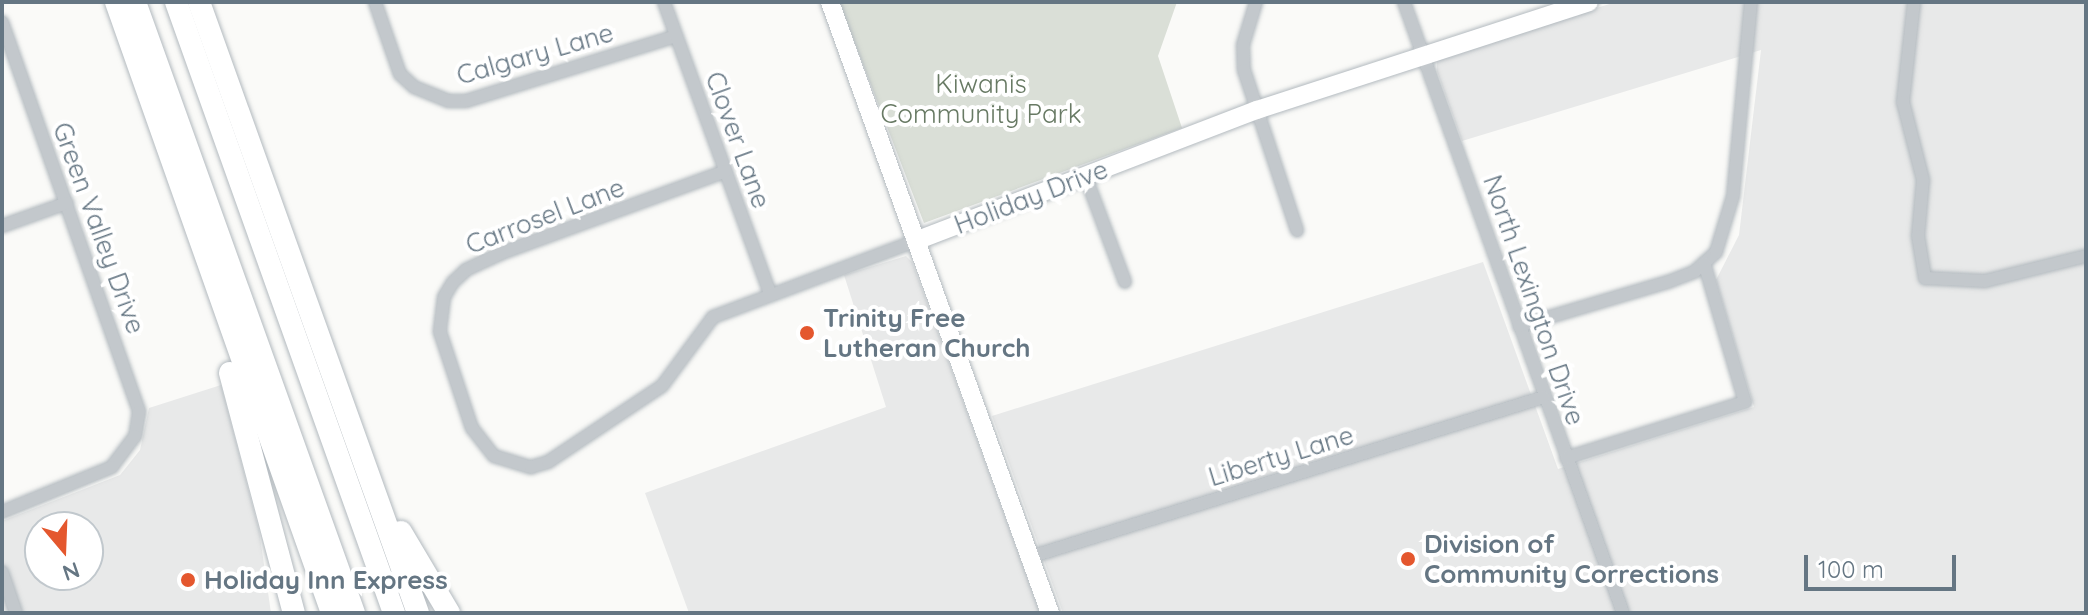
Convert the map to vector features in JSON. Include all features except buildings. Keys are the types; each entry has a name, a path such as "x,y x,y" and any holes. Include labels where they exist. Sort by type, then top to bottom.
{"highway":[{"path":"116,2 197,244 332,613"},
{"path":"135,2 354,613"},
{"path":"176,2 394,613"},
{"path":"199,2 418,613"},
{"path":"197,244 294,613"},
{"path":"332,377 344,392 398,526 449,613"}],"street":[{"name":"Calgary Lane","path":"375,2 385,41 400,74 414,87 448,101 466,101 676,36"},
{"name":"Clover Lane","path":"664,2 770,294"},
{"path":"830,2 1050,613"},
{"path":"1256,2 1243,45 1244,70 1297,230"},
{"name":"North Lexington Drive","path":"1404,2 1623,613"},
{"name":"Holiday Drive","path":"520,465 548,462 662,386 713,317 1257,110 1424,53 1589,2"},
{"path":"1519,326 1668,282 1704,263 1716,252 1728,225 1751,2"},
{"path":"1914,2 1903,102 1923,180 1918,236 1925,278 1985,281 2086,256"},
{"name":"Green Valley Drive","path":"2,22 137,399 138,422 128,449 101,474 2,512"},
{"name":"Carrosel Lane","path":"520,465 494,456 472,428 440,332 444,297 453,282 466,270 502,253 726,171"},
{"path":"1085,175 1125,282"},
{"path":"2,226 67,203"},
{"path":"1566,458 1745,402 1704,263"},
{"name":"Liberty Lane","path":"1030,557 1544,397"},
{"path":"2,572 16,613"}],"shaded area":[{"path":"1616,2 2086,2 2086,613 1063,613 992,416 1483,262 1558,469 1754,407 1716,280 1739,235 1761,50 1462,141 1437,71 1437,58 1443,55"},
{"path":"906,256 912,262 1040,613 689,613 645,493 886,407 844,275"},
{"path":"221,385 259,530 271,613 2,613 2,521 24,512 24,591 104,591 104,511 28,511 120,475 140,450 149,408"}],"green space":[{"name":"Kiwanis Community Park","path":"839,2 1177,2 1158,56 1182,128 924,223"}],"place":[{"name":"Trinity Free Lutheran Church","path":"807,333"},
{"name":"Division of Community Corrections","path":"1408,559"},
{"name":"Holiday Inn Express","path":"188,580"}]}
